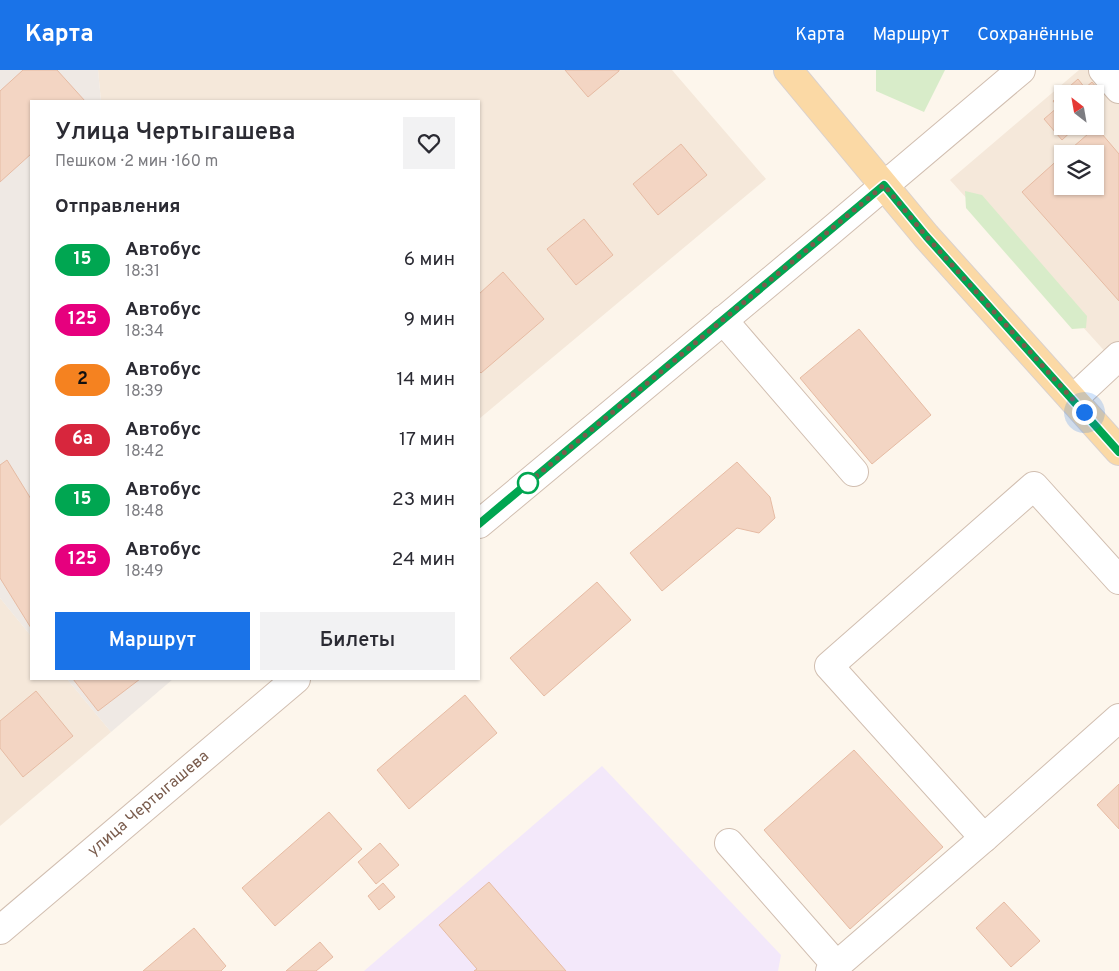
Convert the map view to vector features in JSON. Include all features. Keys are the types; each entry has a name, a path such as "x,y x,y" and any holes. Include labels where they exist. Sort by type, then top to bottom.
{"main road":[{"path":"788,70 926,236 1119,452"}],"street":[{"path":"480,523 1021,70"},
{"path":"1103,70 1119,89"},
{"path":"723,320 854,472"},
{"path":"1073,399 1119,356"},
{"path":"984,838 829,666 1034,486 1119,580"},
{"name":"улица Чертыгашева","path":"0,930 295,680"},
{"path":"729,843 834,968 1119,718"}],"shaded area":[{"path":"0,70 98,70 101,100 30,100 30,635 0,598"},
{"path":"98,70 672,70 766,179 480,418 480,100 101,100"},
{"path":"1079,70 1119,70 1119,367 950,180 1054,91 1054,135 1104,135 1104,85 1061,85"},
{"path":"0,598 30,635 30,680 68,680 111,732 0,826"},
{"path":"68,680 172,680 111,732"},
{"path":"602,766 781,955 778,971 364,971"}],"green space":[{"path":"876,70 945,70 924,112 876,91"},
{"path":"965,191 982,195 1087,316 1086,328 1072,329 966,208"}],"building":[{"path":"23,70 57,70 84,100 30,100 30,155 0,182 0,91"},
{"path":"565,70 619,70 619,71 588,97"},
{"path":"1078,79 1083,85 1071,85"},
{"path":"1054,110 1054,131 1044,119"},
{"path":"1058,135 1067,135 1062,140"},
{"path":"1087,135 1103,135 1119,154 1119,301 1022,192 1054,163 1054,195 1104,195 1104,145 1075,145"},
{"path":"681,144 707,175 658,215 633,184"},
{"path":"584,219 613,255 576,285 547,249"},
{"path":"503,272 544,319 481,373 480,372 480,293"},
{"path":"859,329 931,415 872,464 800,378"},
{"path":"7,460 30,497 30,626 0,578 0,465"},
{"path":"737,462 770,497 775,518 759,533 737,528 662,591 630,553"},
{"path":"597,582 631,620 544,696 510,658"},
{"path":"74,680 139,680 98,711"},
{"path":"36,691 73,736 23,777 0,748 0,721"},
{"path":"465,695 497,733 409,809 377,770"},
{"path":"854,750 943,847 850,929 764,830"},
{"path":"1119,784 1119,829 1097,805"},
{"path":"329,812 362,849 275,926 242,888"},
{"path":"380,843 399,865 376,884 358,862"},
{"path":"489,882 566,971 474,971 477,969 439,925"},
{"path":"383,883 395,897 379,910 368,896"},
{"path":"1004,902 1040,941 1011,967 976,928"},
{"path":"194,928 226,966 221,971 143,971"},
{"path":"320,942 333,957 316,971 286,971"}],"bus line":[{"name":"15","path":"480,523 884,185 926,236 1119,452"}],"route":[{"path":"528,483 522,488 884,185 926,236 1084,412"}]}
